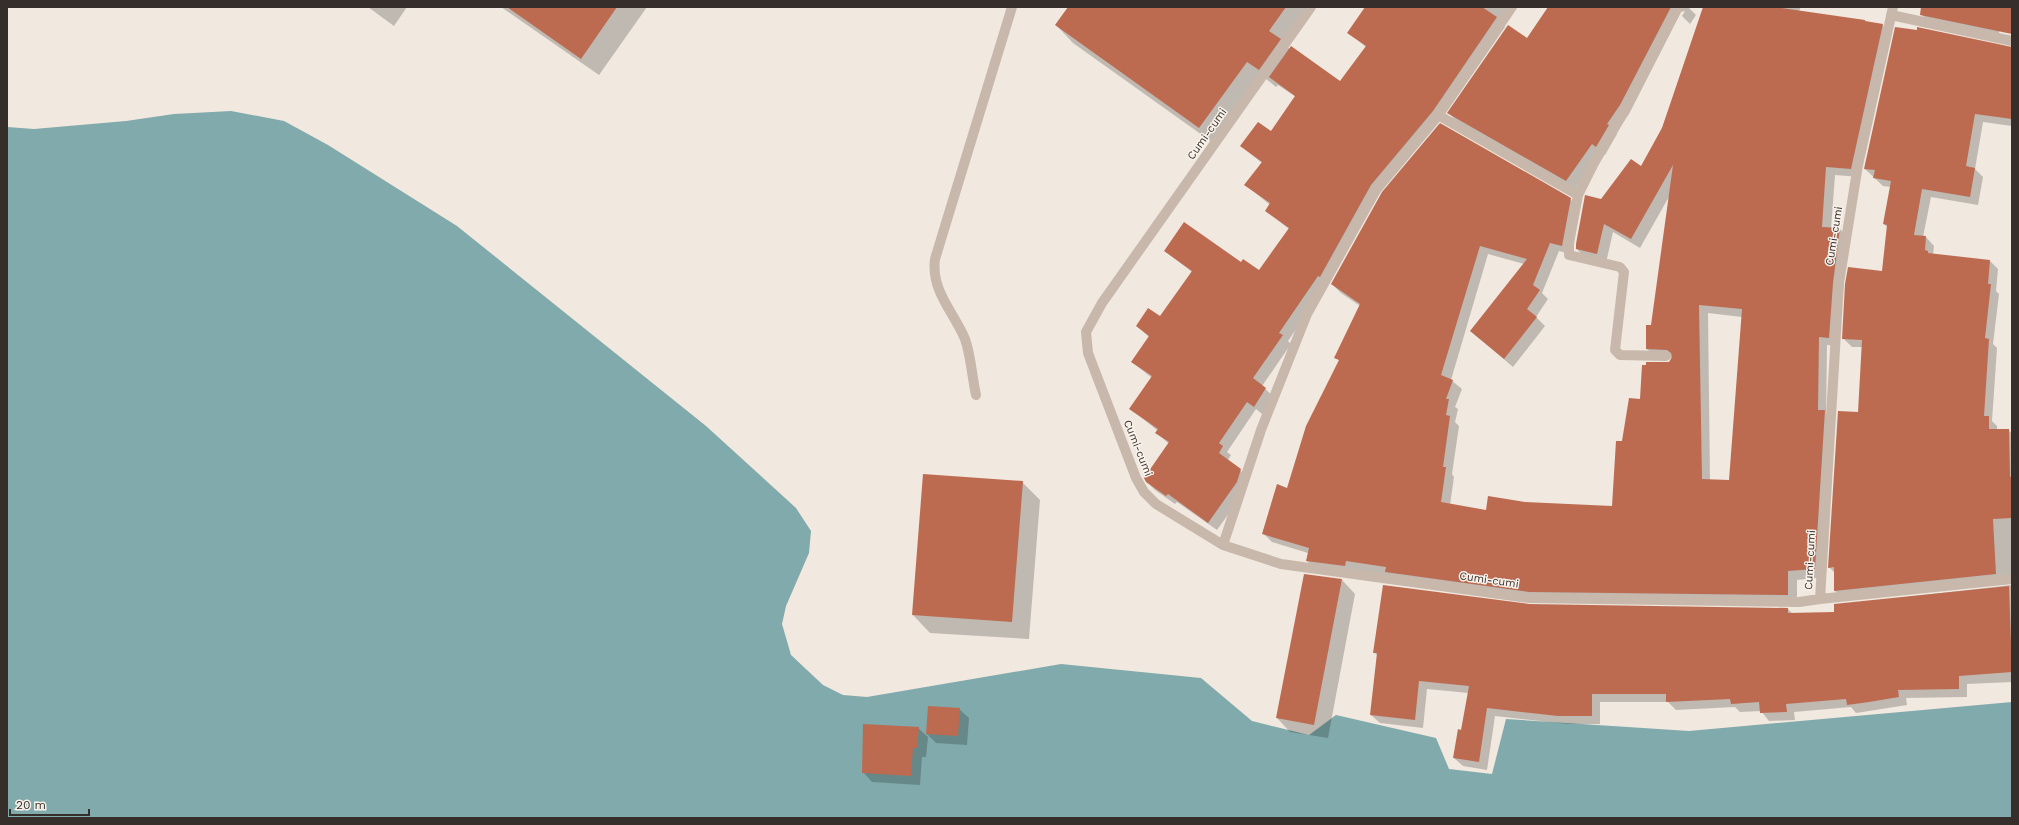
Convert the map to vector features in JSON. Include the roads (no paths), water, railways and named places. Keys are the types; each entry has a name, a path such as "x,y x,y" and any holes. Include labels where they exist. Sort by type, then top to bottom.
{"street":[{"path":"976,394 965,340 936,283 933,273 935,259 1012,7"},
{"name":"Cumi-cumi","path":"1311,7 1102,303 1086,332 1088,353 1136,478 1144,492 1156,504 1223,545 1281,564 1529,598 1799,602 1820,599 1839,283 1858,165 1892,11"},
{"path":"1223,545 1261,430 1307,314 1377,188 1438,115 1512,7"},
{"path":"1666,356 1620,355 1615,350 1624,272 1620,267 1569,255 1569,243 1578,195 1594,163 1626,108 1678,7"},
{"path":"1892,11 2012,41"},
{"path":"1438,115 1578,195"},
{"path":"1820,599 2012,579"}],"water":[{"path":"231,111 284,121 328,145 457,226 706,426 796,508 811,531 809,553 786,606 782,624 791,655 823,685 843,695 867,697 1061,664 1201,678 1252,721 1309,735 1336,715 1436,738 1449,769 1492,774 1506,719 1689,731 2012,702 2012,818 7,818 7,127 34,129 126,121 174,114"}]}
